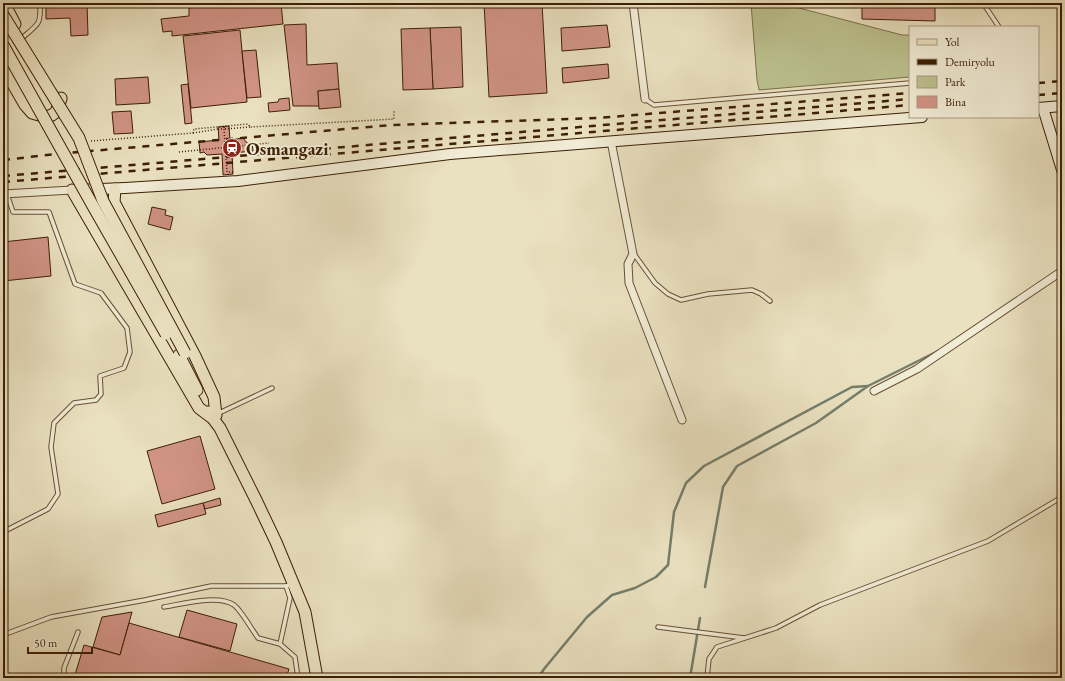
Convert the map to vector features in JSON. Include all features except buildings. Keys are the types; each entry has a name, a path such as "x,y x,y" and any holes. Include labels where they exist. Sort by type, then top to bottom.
{"main road":[{"path":"3,67 25,105 32,113 46,117 56,112 62,99 23,37 4,3"},
{"path":"3,15 79,138 103,201 256,500 290,585 305,612 317,678"},
{"path":"3,45 93,206 182,354"},
{"path":"1062,106 1040,108 1062,170"},
{"path":"214,416 199,408 72,190 115,189 238,181 450,154 909,118"},
{"path":"115,189 114,202 195,356 214,397 214,416"}],"street":[{"path":"633,3 645,99"},
{"path":"611,141 633,254 628,264 630,283 682,420"},
{"path":"5,194 72,190"},
{"path":"874,391 917,369 1062,271"}],"lane":[{"path":"23,37 35,27 41,19 40,3"},
{"path":"983,3 998,26"},
{"path":"645,99 654,105 909,83"},
{"path":"3,532 48,509 58,494 51,447 54,423 74,403 96,400 101,394 100,376 124,368 130,352 127,328 101,294 75,284 49,212 13,212 5,194"},
{"path":"633,254 655,283 668,294 682,300 708,294 752,290 761,294 770,301"},
{"path":"214,416 272,388"},
{"path":"707,678 709,659 717,647 776,628 820,605 988,541 1062,497"},
{"path":"3,635 51,617 211,586 290,585 290,598 280,644"},
{"path":"164,607 194,601 225,600 235,606 258,638 280,644 295,656 298,678"},
{"path":"658,627 744,638"},
{"path":"64,678 64,668 78,632"}],"path":[{"path":"193,133 194,129 230,129 394,119 394,110"},
{"path":"85,141 193,133 248,124 250,127"},
{"path":"224,128 227,172 233,172"},
{"path":"179,152 269,143"}],"green space":[{"path":"751,3 780,3 902,35 909,35 909,77 759,90"}],"waterway":[{"path":"705,587 723,487 737,466 816,423 868,386 938,351"},
{"path":"538,678 587,617 612,595 635,588 656,577 668,565 674,512 686,483 704,466 852,387 868,386"},
{"path":"690,678 700,618"}],"railway":[{"path":"1039,83 1062,81"},
{"path":"3,160 56,154 392,125 597,118 909,93"},
{"path":"1039,95 1062,93"},
{"path":"3,176 909,99"},
{"path":"3,182 909,105"}],"place":[{"name":"Osmangazi","path":"232,148"}]}
